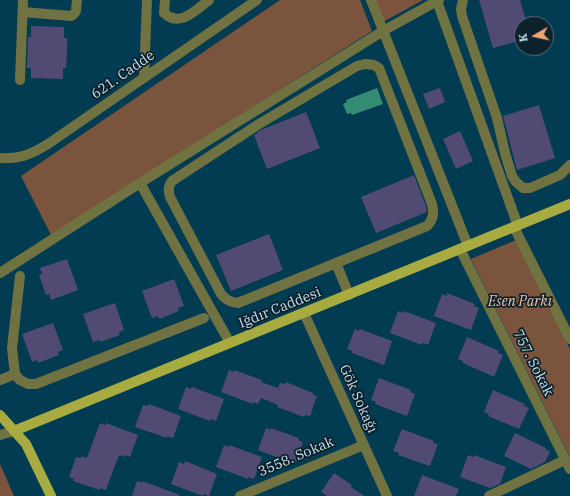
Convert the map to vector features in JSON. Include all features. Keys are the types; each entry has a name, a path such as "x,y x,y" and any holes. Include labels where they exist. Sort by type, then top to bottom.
{"main road":[{"name":"Iğdır Caddesi","path":"14,431 570,204"},
{"path":"0,415 26,444 51,496"}],"street":[{"path":"20,80 23,0"},
{"path":"23,12 71,16 76,11 77,0"},
{"path":"144,78 147,0"},
{"path":"165,0 164,13 174,19 180,19 210,0"},
{"name":"621. Cadde","path":"0,158 13,159 32,153 257,0"},
{"name":"757. Sokak","path":"371,0 464,248 568,464"},
{"path":"463,0 461,9 462,16 497,118 512,176 522,188 530,188 560,175 570,165"},
{"path":"0,273 140,183 383,31 438,1 516,226 570,339"},
{"path":"365,64 374,65 379,68 432,204 434,213 432,222 428,226 336,262 238,303 231,302 225,299 221,294 170,197 168,190 172,181 260,124 357,66 365,64"},
{"path":"140,183 230,343"},
{"path":"336,262 349,295"},
{"path":"20,276 12,348 14,374 20,380 28,384 36,384 204,318"},
{"name":"Gök Sokağı","path":"304,313 387,496"},
{"path":"0,380 14,374"},
{"name":"Iğdır Caddesi","path":"0,435 14,431"},
{"name":"3558. Sokak","path":"240,496 364,445"},
{"path":"489,496 568,464"}],"green space":[{"path":"280,0 360,0 372,31 51,235 21,176"},
{"path":"375,0 423,0 383,22"},
{"name":"Esen Parkı","path":"516,240 570,349 570,457 471,259"},
{"path":"0,464 14,496 0,496"}],"shaded area":[{"path":"377,88 383,104 352,115 351,113 347,114 343,104 347,102 346,100"}],"building":[{"path":"479,0 520,0 525,16 514,16 514,42 493,48"},
{"path":"31,26 64,27 64,38 67,38 67,51 66,68 63,68 63,79 31,78 31,68 27,68 27,65 28,37 31,37"},
{"path":"440,88 445,102 429,109 423,94"},
{"path":"539,105 555,158 517,170 503,116"},
{"path":"306,112 320,148 267,169 254,135 261,130"},
{"path":"460,131 473,161 456,169 443,139"},
{"path":"414,175 427,212 376,233 361,197"},
{"path":"269,234 283,270 231,291 216,255"},
{"path":"67,259 78,290 51,300 49,294 46,295 39,275 42,274 40,268"},
{"path":"174,279 184,306 178,308 179,311 159,319 158,316 152,318 142,291"},
{"path":"447,293 475,304 474,306 479,308 471,330 434,316 442,294 447,296"},
{"path":"115,303 124,330 119,332 120,335 100,342 99,340 93,342 83,314"},
{"path":"398,311 403,313 404,311 436,323 428,345 423,343 422,345 390,333"},
{"path":"53,323 63,350 58,352 59,355 38,363 37,360 32,362 22,334"},
{"path":"355,329 359,331 360,329 392,341 384,365 352,353 352,351 347,349"},
{"path":"467,337 499,351 498,353 503,355 494,377 463,363 463,361 458,359"},
{"path":"229,370 233,372 234,370 262,380 261,382 278,388 280,383 285,384 286,382 313,393 313,395 317,396 310,416 305,415 304,417 277,407 278,405 261,398 258,404 253,402 253,404 221,392"},
{"path":"379,378 411,390 410,392 415,394 407,416 375,404 376,402 371,400"},
{"path":"186,387 191,389 192,387 224,399 216,421 210,419 210,421 178,409"},
{"path":"493,390 525,404 524,406 529,408 519,429 488,416 489,414 484,412"},
{"path":"149,404 181,416 173,438 167,436 167,438 135,427 143,405 148,406"},
{"path":"100,423 105,425 106,423 138,435 130,457 119,455 106,490 100,488 100,490 73,481 74,479 69,477 76,457 81,458 81,456 87,458"},
{"path":"266,428 271,430 271,428 299,438 298,440 303,442 296,462 290,460 290,462 258,450"},
{"path":"402,429 434,441 433,443 438,444 430,466 398,455 399,453 393,451"},
{"path":"515,433 546,448 545,449 550,452 545,462 531,469 504,456"},
{"path":"224,445 229,447 229,445 262,457 254,479 248,477 248,479 216,467"},
{"path":"468,455 473,457 474,455 506,467 500,484 490,488 460,477"},
{"path":"185,461 217,474 209,496 204,494 203,496 171,484 179,462 184,464"},
{"path":"334,473 352,485 351,487 364,496 327,496 321,492"},
{"path":"422,475 459,489 456,496 414,496"},
{"path":"137,481 142,483 142,481 180,495 132,496"}]}
